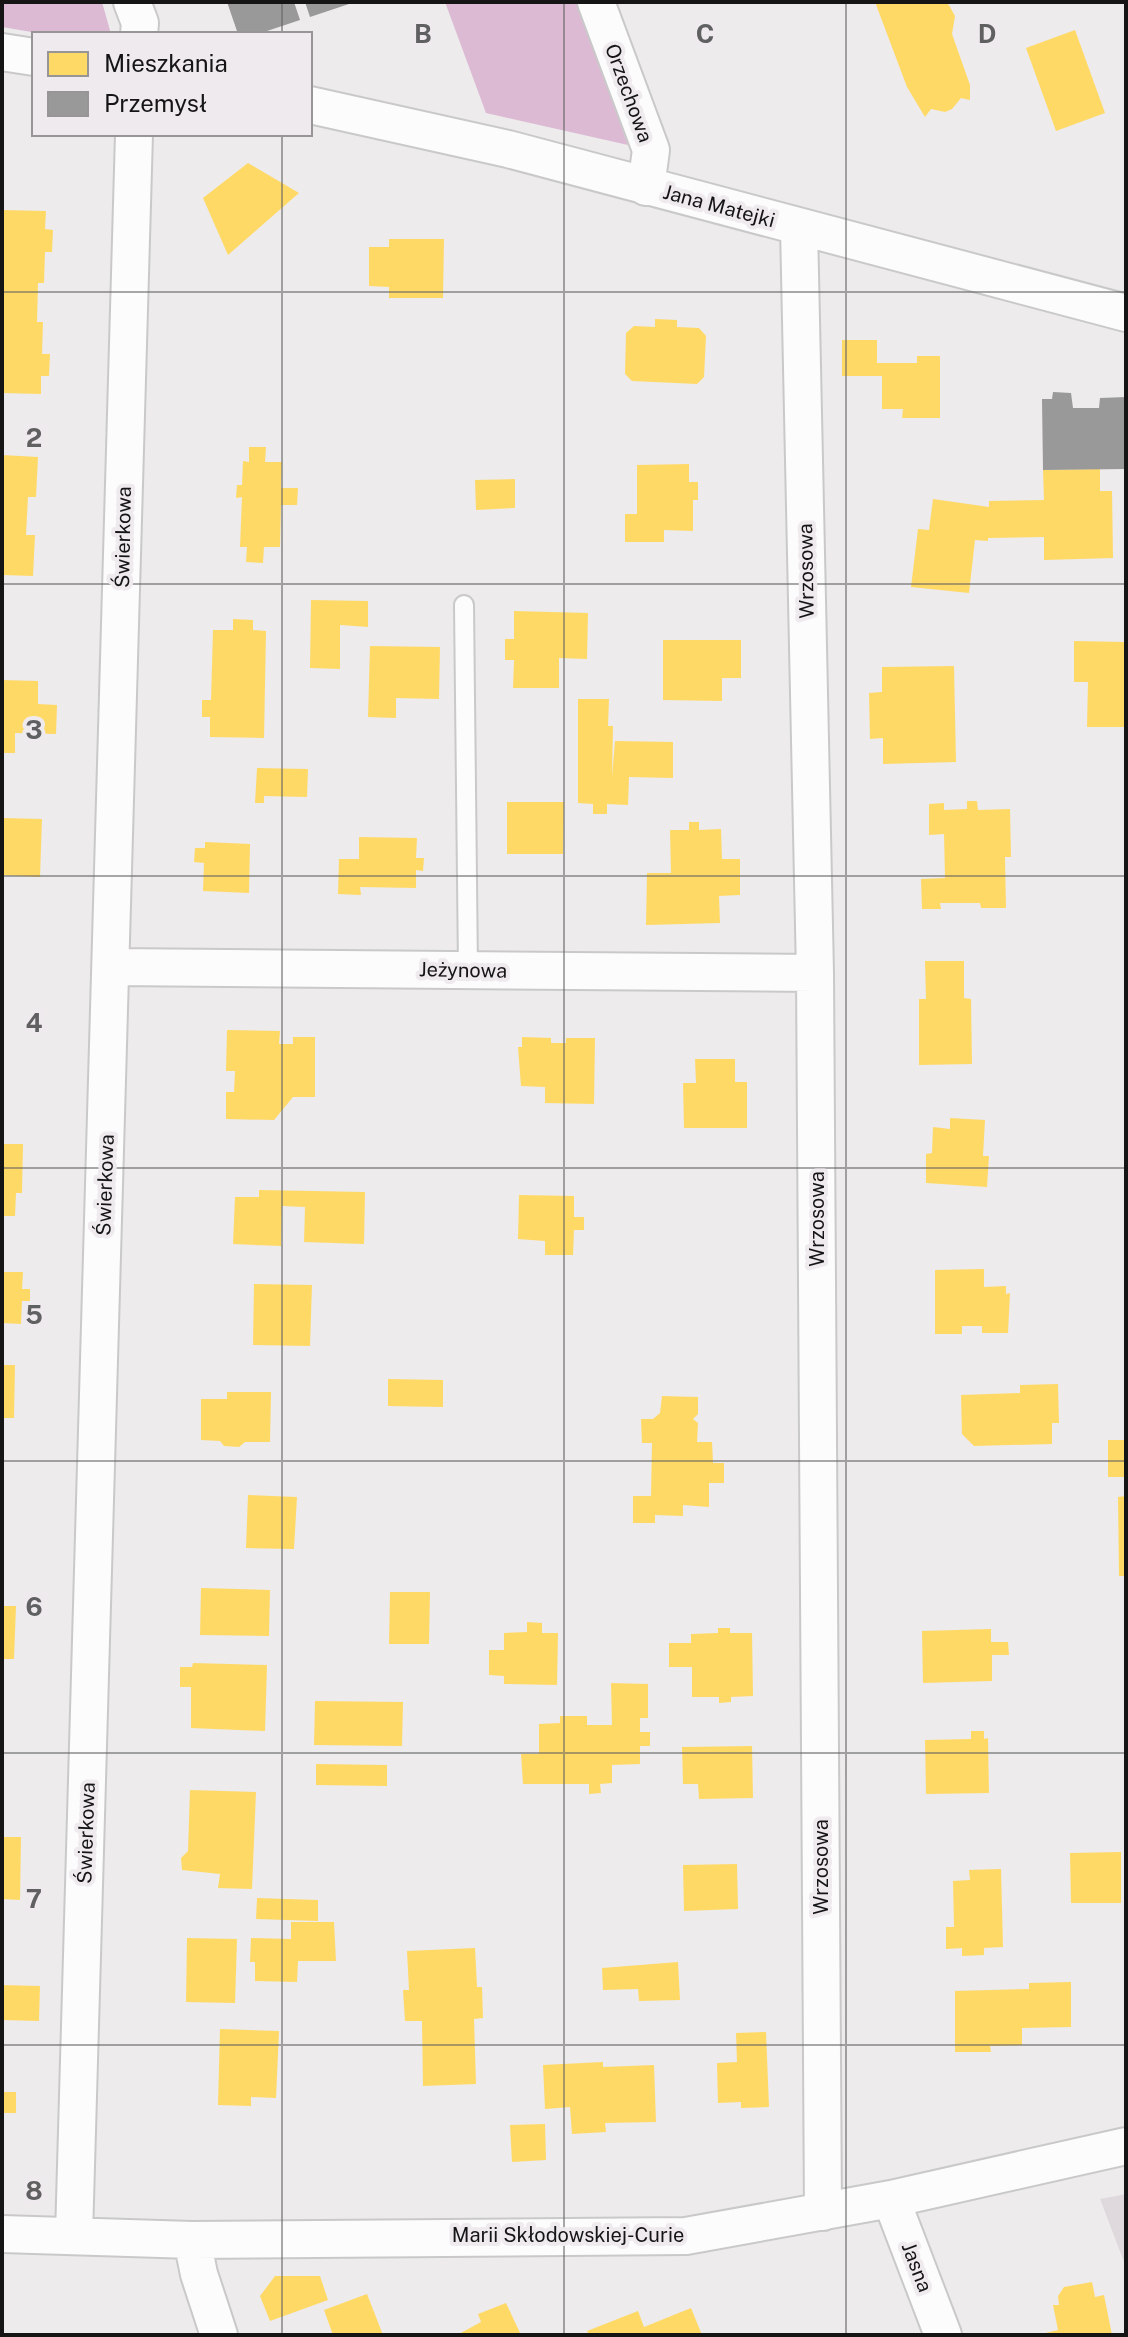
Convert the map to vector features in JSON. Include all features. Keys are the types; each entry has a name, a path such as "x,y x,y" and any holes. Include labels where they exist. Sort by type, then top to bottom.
{"street":[{"path":"132,2 140,23 139,32"},
{"name":"Orzechowa","path":"596,2 651,150 646,187"},
{"path":"2,52 32,57"},
{"name":"Jana Matejki","path":"312,105 493,145 1126,313"},
{"name":"Świerkowa","path":"74,2236 134,136"},
{"name":"Wrzosowa","path":"799,227 815,973 823,2212"},
{"name":"Jeżynowa","path":"112,967 815,973"},
{"name":"Marii Skłodowskiej-Curie","path":"2,2234 192,2240 686,2236 891,2199 1126,2146"},
{"name":"Jasna","path":"891,2199 943,2335"},
{"path":"192,2240 199,2274 219,2335"}],"lane":[{"path":"464,605 468,970"}],"shaded area":[{"path":"2,2 102,2 110,32 32,32 2,27"},
{"path":"445,2 576,2 628,145 486,113"},
{"path":"1126,2194 1126,2267 1100,2199"}],"building: Mieszkania":[{"path":"875,2 944,2 949,5 955,16 952,34 970,85 970,100 961,98 945,112 931,109 925,117 907,87"},
{"path":"1075,30 1105,113 1056,131 1026,48"},
{"path":"248,163 299,193 228,255 203,198"},
{"path":"2,210 46,211 45,229 53,230 52,252 45,252 44,283 38,283 37,322 43,322 42,354 50,354 49,376 41,376 41,394 2,393"},
{"path":"389,239 444,239 443,298 389,298 389,287 369,286 369,247 389,247"},
{"path":"655,319 677,320 677,327 699,328 706,336 704,377 697,384 632,381 625,374 626,333 634,326 655,327"},
{"path":"842,340 877,340 877,363 917,363 917,356 940,356 940,418 902,418 903,409 882,409 882,376 842,376"},
{"path":"249,447 266,447 265,462 282,462 281,488 298,488 297,505 281,505 280,547 264,547 263,563 246,562 247,547 240,547 242,497 236,498 237,485 242,485 243,461 249,462"},
{"path":"2,455 38,457 36,497 28,497 26,535 35,535 33,576 2,575"},
{"path":"689,464 689,482 698,482 698,500 693,500 693,531 664,530 664,542 625,542 625,514 637,514 637,465"},
{"path":"1100,469 1100,491 1112,491 1113,558 1044,560 1044,537 988,538 988,541 975,540 969,593 911,587 918,529 929,530 933,499 989,507 989,501 1044,500 1043,470"},
{"path":"515,479 515,508 476,510 475,480"},
{"path":"311,600 368,601 368,627 340,625 340,669 310,668"},
{"path":"514,611 588,613 587,659 559,658 559,688 513,688 514,660 505,660 505,639 514,639"},
{"path":"233,619 253,620 253,630 266,631 264,738 210,737 210,717 202,717 202,700 211,700 213,630 233,630"},
{"path":"663,640 741,640 741,678 722,678 722,701 663,700"},
{"path":"1074,641 1126,642 1126,727 1087,727 1088,682 1074,682"},
{"path":"370,646 440,647 439,699 396,698 396,718 368,717"},
{"path":"954,666 956,762 883,764 883,738 870,739 869,693 882,692 882,667"},
{"path":"2,680 38,681 38,704 57,705 56,734 15,733 15,753 2,753"},
{"path":"578,699 609,699 608,726 613,726 612,777 615,741 673,742 673,778 629,777 628,805 607,804 607,814 593,814 593,804 578,803"},
{"path":"257,768 308,769 307,797 264,796 264,803 255,803"},
{"path":"967,801 977,801 978,810 1010,809 1011,857 1005,857 1006,908 981,908 980,903 940,903 941,909 922,909 921,879 945,878 944,834 929,835 929,804 944,803 944,810 967,809"},
{"path":"507,802 564,802 563,854 507,854"},
{"path":"2,818 42,819 40,877 2,875"},
{"path":"689,822 699,822 699,830 721,829 722,859 740,859 740,895 719,896 720,923 646,925 647,873 671,873 670,830 689,830"},
{"path":"359,837 417,838 416,858 424,858 423,871 416,870 416,888 360,887 361,895 338,894 339,859 359,859"},
{"path":"205,842 250,844 249,893 203,891 204,863 194,862 195,848 205,848"},
{"path":"925,961 964,961 964,998 971,999 972,1064 919,1065 919,999 926,999"},
{"path":"227,1030 280,1031 279,1044 293,1044 293,1037 315,1037 315,1097 293,1097 274,1120 226,1119 226,1092 234,1092 235,1071 226,1071"},
{"path":"522,1037 551,1038 551,1043 566,1043 566,1038 595,1038 594,1104 545,1103 545,1087 521,1086 518,1047 522,1047"},
{"path":"695,1059 735,1059 735,1082 747,1082 747,1128 684,1128 683,1083 696,1083"},
{"path":"950,1118 985,1120 983,1156 989,1156 987,1187 926,1183 926,1154 932,1153 933,1127 950,1129"},
{"path":"2,1144 23,1144 22,1193 16,1193 15,1216 2,1216"},
{"path":"259,1190 365,1192 364,1244 304,1242 305,1207 282,1206 281,1246 233,1244 235,1197 259,1197"},
{"path":"519,1195 574,1196 574,1217 584,1217 584,1230 574,1230 573,1255 545,1255 545,1241 518,1239"},
{"path":"984,1269 984,1287 1006,1286 1006,1294 1010,1293 1008,1333 982,1333 982,1326 962,1326 962,1334 935,1334 935,1270"},
{"path":"2,1272 23,1272 22,1289 30,1289 30,1301 22,1301 21,1324 2,1323"},
{"path":"254,1284 312,1285 310,1346 253,1345"},
{"path":"2,1365 15,1365 14,1418 2,1418"},
{"path":"388,1379 443,1380 443,1407 388,1406"},
{"path":"1058,1384 1059,1423 1052,1423 1052,1444 974,1446 962,1434 961,1395 1020,1393 1020,1385"},
{"path":"227,1392 271,1392 270,1442 245,1442 239,1447 224,1446 220,1441 201,1440 201,1399 227,1399"},
{"path":"662,1396 698,1397 698,1414 693,1419 698,1423 697,1442 712,1442 713,1463 724,1463 724,1483 709,1483 709,1507 683,1505 683,1516 655,1515 655,1523 633,1523 633,1496 651,1496 652,1443 642,1443 641,1419 653,1419 660,1413"},
{"path":"1108,1440 1126,1440 1126,1477 1108,1477"},
{"path":"248,1495 297,1497 294,1549 246,1548"},
{"path":"1126,1496 1126,1576 1119,1576 1118,1497"},
{"path":"201,1588 270,1590 269,1636 200,1635"},
{"path":"390,1592 430,1592 429,1644 389,1644"},
{"path":"2,1606 16,1606 14,1659 2,1659"},
{"path":"527,1622 542,1623 542,1633 558,1633 557,1685 504,1684 504,1676 489,1675 489,1650 504,1650 504,1633 527,1632"},
{"path":"718,1628 730,1628 730,1633 752,1633 753,1696 731,1697 731,1702 719,1703 719,1697 692,1697 692,1667 669,1667 669,1643 691,1643 691,1634 718,1633"},
{"path":"991,1629 991,1642 1008,1642 1009,1655 992,1655 992,1681 923,1683 922,1631"},
{"path":"193,1663 267,1665 265,1731 191,1728 191,1687 180,1687 180,1667 192,1667"},
{"path":"611,1683 648,1684 648,1718 640,1718 640,1732 650,1732 650,1746 640,1746 640,1764 612,1765 612,1783 600,1784 601,1793 589,1794 589,1784 523,1784 521,1754 539,1754 539,1724 560,1723 560,1716 587,1716 587,1725 612,1725"},
{"path":"315,1701 403,1702 402,1746 314,1745"},
{"path":"971,1731 984,1731 984,1739 988,1738 989,1793 926,1794 925,1740 971,1739"},
{"path":"752,1746 753,1798 699,1799 698,1784 683,1784 682,1747"},
{"path":"316,1764 387,1765 387,1786 316,1785"},
{"path":"190,1790 256,1792 252,1889 218,1888 220,1874 182,1870 181,1858 188,1851"},
{"path":"2,1837 21,1837 20,1900 2,1899"},
{"path":"1121,1852 1121,1903 1071,1903 1070,1853"},
{"path":"737,1864 738,1909 684,1911 683,1865"},
{"path":"1001,1869 1003,1947 984,1948 984,1955 962,1956 962,1948 946,1949 946,1927 954,1927 953,1881 970,1880 969,1870"},
{"path":"257,1898 318,1900 318,1921 256,1919"},
{"path":"291,1922 334,1922 336,1961 298,1961 297,1982 255,1981 255,1962 250,1962 251,1938 291,1939"},
{"path":"187,1938 237,1939 235,2003 186,2002"},
{"path":"475,1948 477,1987 482,1987 483,2018 474,2019 476,2084 423,2086 422,2021 405,2021 403,1990 409,1990 407,1951"},
{"path":"678,1962 680,2000 639,2001 638,1989 603,1990 602,1968"},
{"path":"1071,1982 1071,2027 1022,2028 1022,2045 990,2046 991,2052 955,2052 955,1991 1029,1989 1029,1983"},
{"path":"2,1985 40,1986 39,2021 2,2020"},
{"path":"220,2029 279,2031 276,2098 251,2097 251,2106 218,2105"},
{"path":"766,2032 769,2107 741,2108 741,2102 718,2103 717,2063 737,2062 736,2033"},
{"path":"603,2062 603,2067 654,2065 656,2122 605,2123 606,2132 572,2134 570,2107 545,2109 543,2065"},
{"path":"2,2092 16,2092 16,2113 2,2113"},
{"path":"545,2124 546,2160 512,2162 510,2125"},
{"path":"275,2276 320,2276 328,2300 270,2321 260,2296"},
{"path":"1092,2282 1095,2297 1104,2295 1112,2335 1037,2335 1058,2330 1053,2305 1059,2305 1058,2296 1064,2287"},
{"path":"367,2294 383,2335 333,2335 324,2310"},
{"path":"506,2303 521,2335 457,2335 481,2322 478,2314"},
{"path":"691,2308 702,2335 589,2335 587,2331 638,2311 644,2327"}],"building: Przemysł":[{"path":"227,2 294,2 300,20 264,32 237,32"},
{"path":"305,2 352,2 352,3 310,17"},
{"path":"1053,392 1071,393 1073,408 1099,408 1100,398 1126,397 1126,469 1043,470 1042,399 1052,399"}]}
